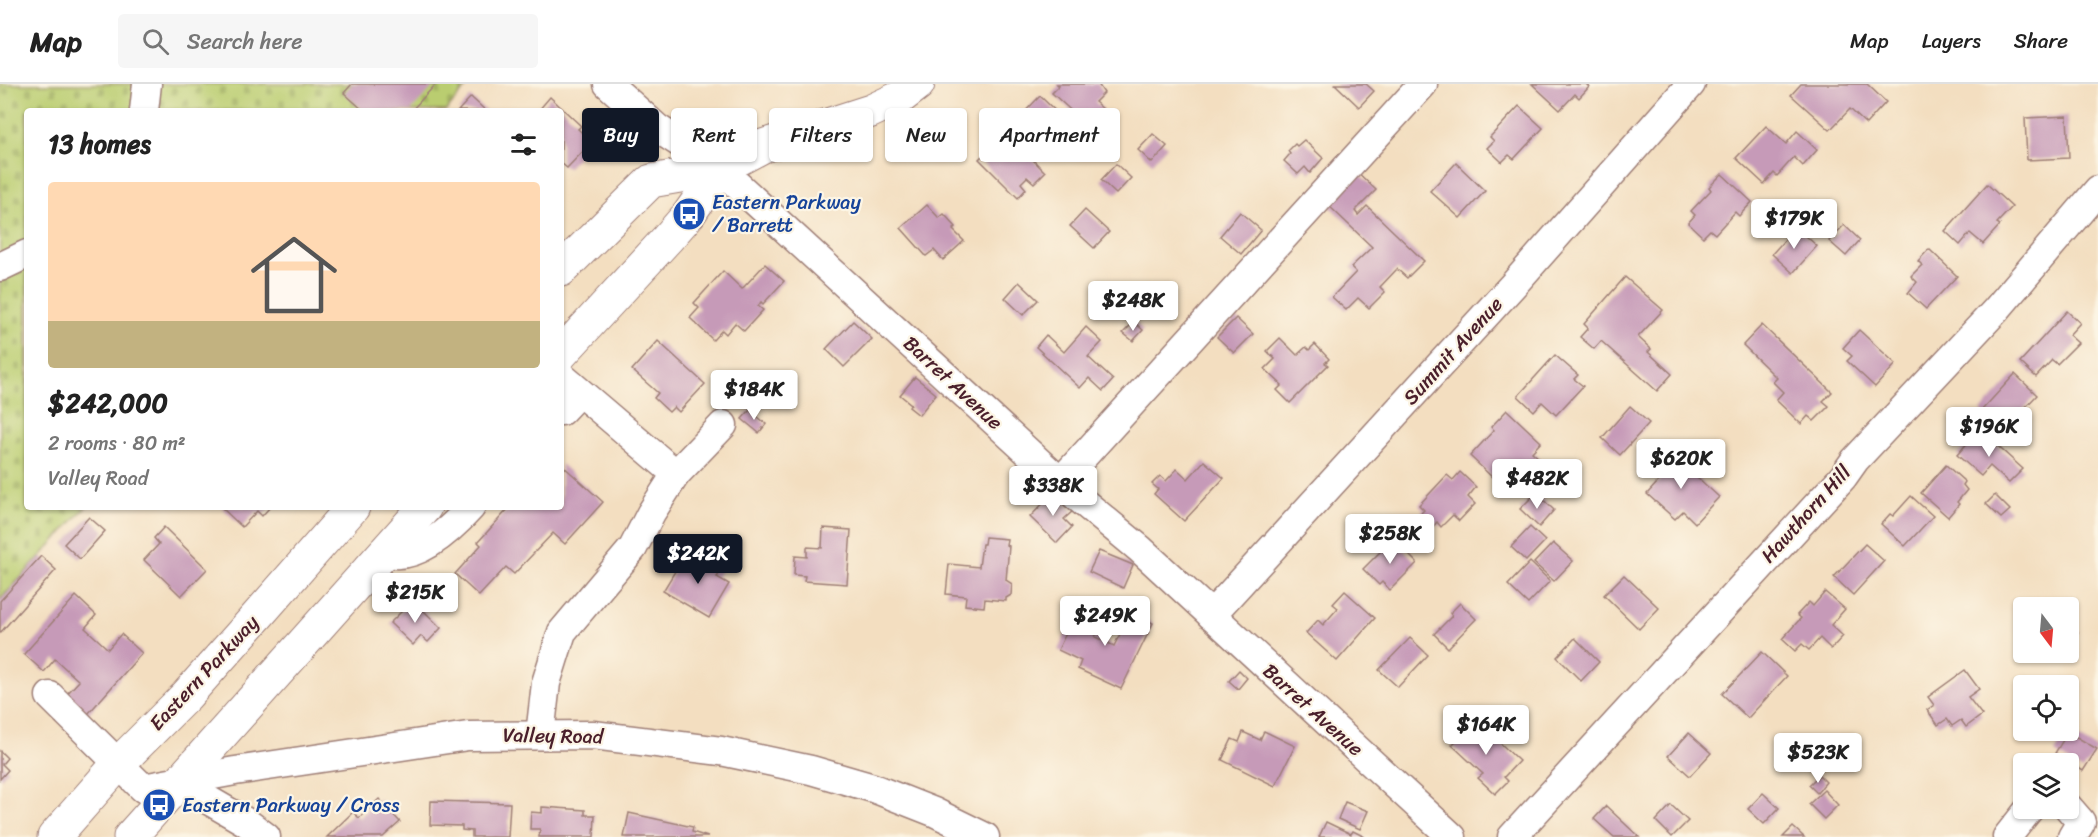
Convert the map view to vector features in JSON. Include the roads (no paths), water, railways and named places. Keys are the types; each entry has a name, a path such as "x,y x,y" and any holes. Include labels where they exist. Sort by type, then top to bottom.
{"main road":[{"path":"564,267 651,181 720,170 763,146 871,111 901,98 918,84"},
{"path":"564,351 689,214 720,170"},
{"name":"Eastern Parkway","path":"54,837 119,763 201,679 350,510"},
{"path":"130,837 422,510"}],"street":[{"path":"144,108 147,84"},
{"name":"Barret Avenue","path":"608,84 657,128 720,170 1060,482 1140,549 1452,837"},
{"path":"1060,482 1423,84"},
{"name":"Summit Avenue","path":"1211,615 1514,284 1691,84"},
{"name":"Hawthorn Hill","path":"1512,837 1843,477 1855,460 1989,318 2098,190"},
{"path":"0,267 24,256"},
{"path":"567,393 676,474"},
{"path":"540,735 546,683 562,632 633,548 651,513 676,474 723,425"},
{"path":"385,552 395,555 419,549 448,532 468,510"},
{"path":"50,696 119,763"},
{"name":"Valley Road","path":"119,763 143,788 235,771 468,736 593,735 721,751 811,770 873,788 934,812 986,837"},
{"path":"179,783 237,816 266,837"},
{"path":"2007,837 2021,819"},
{"path":"2072,837 2081,822 2078,819"}],"place":[{"name":"Eastern Parkway / Barrett","path":"689,214"},
{"name":"Eastern Parkway / Cross","path":"159,805"}]}
